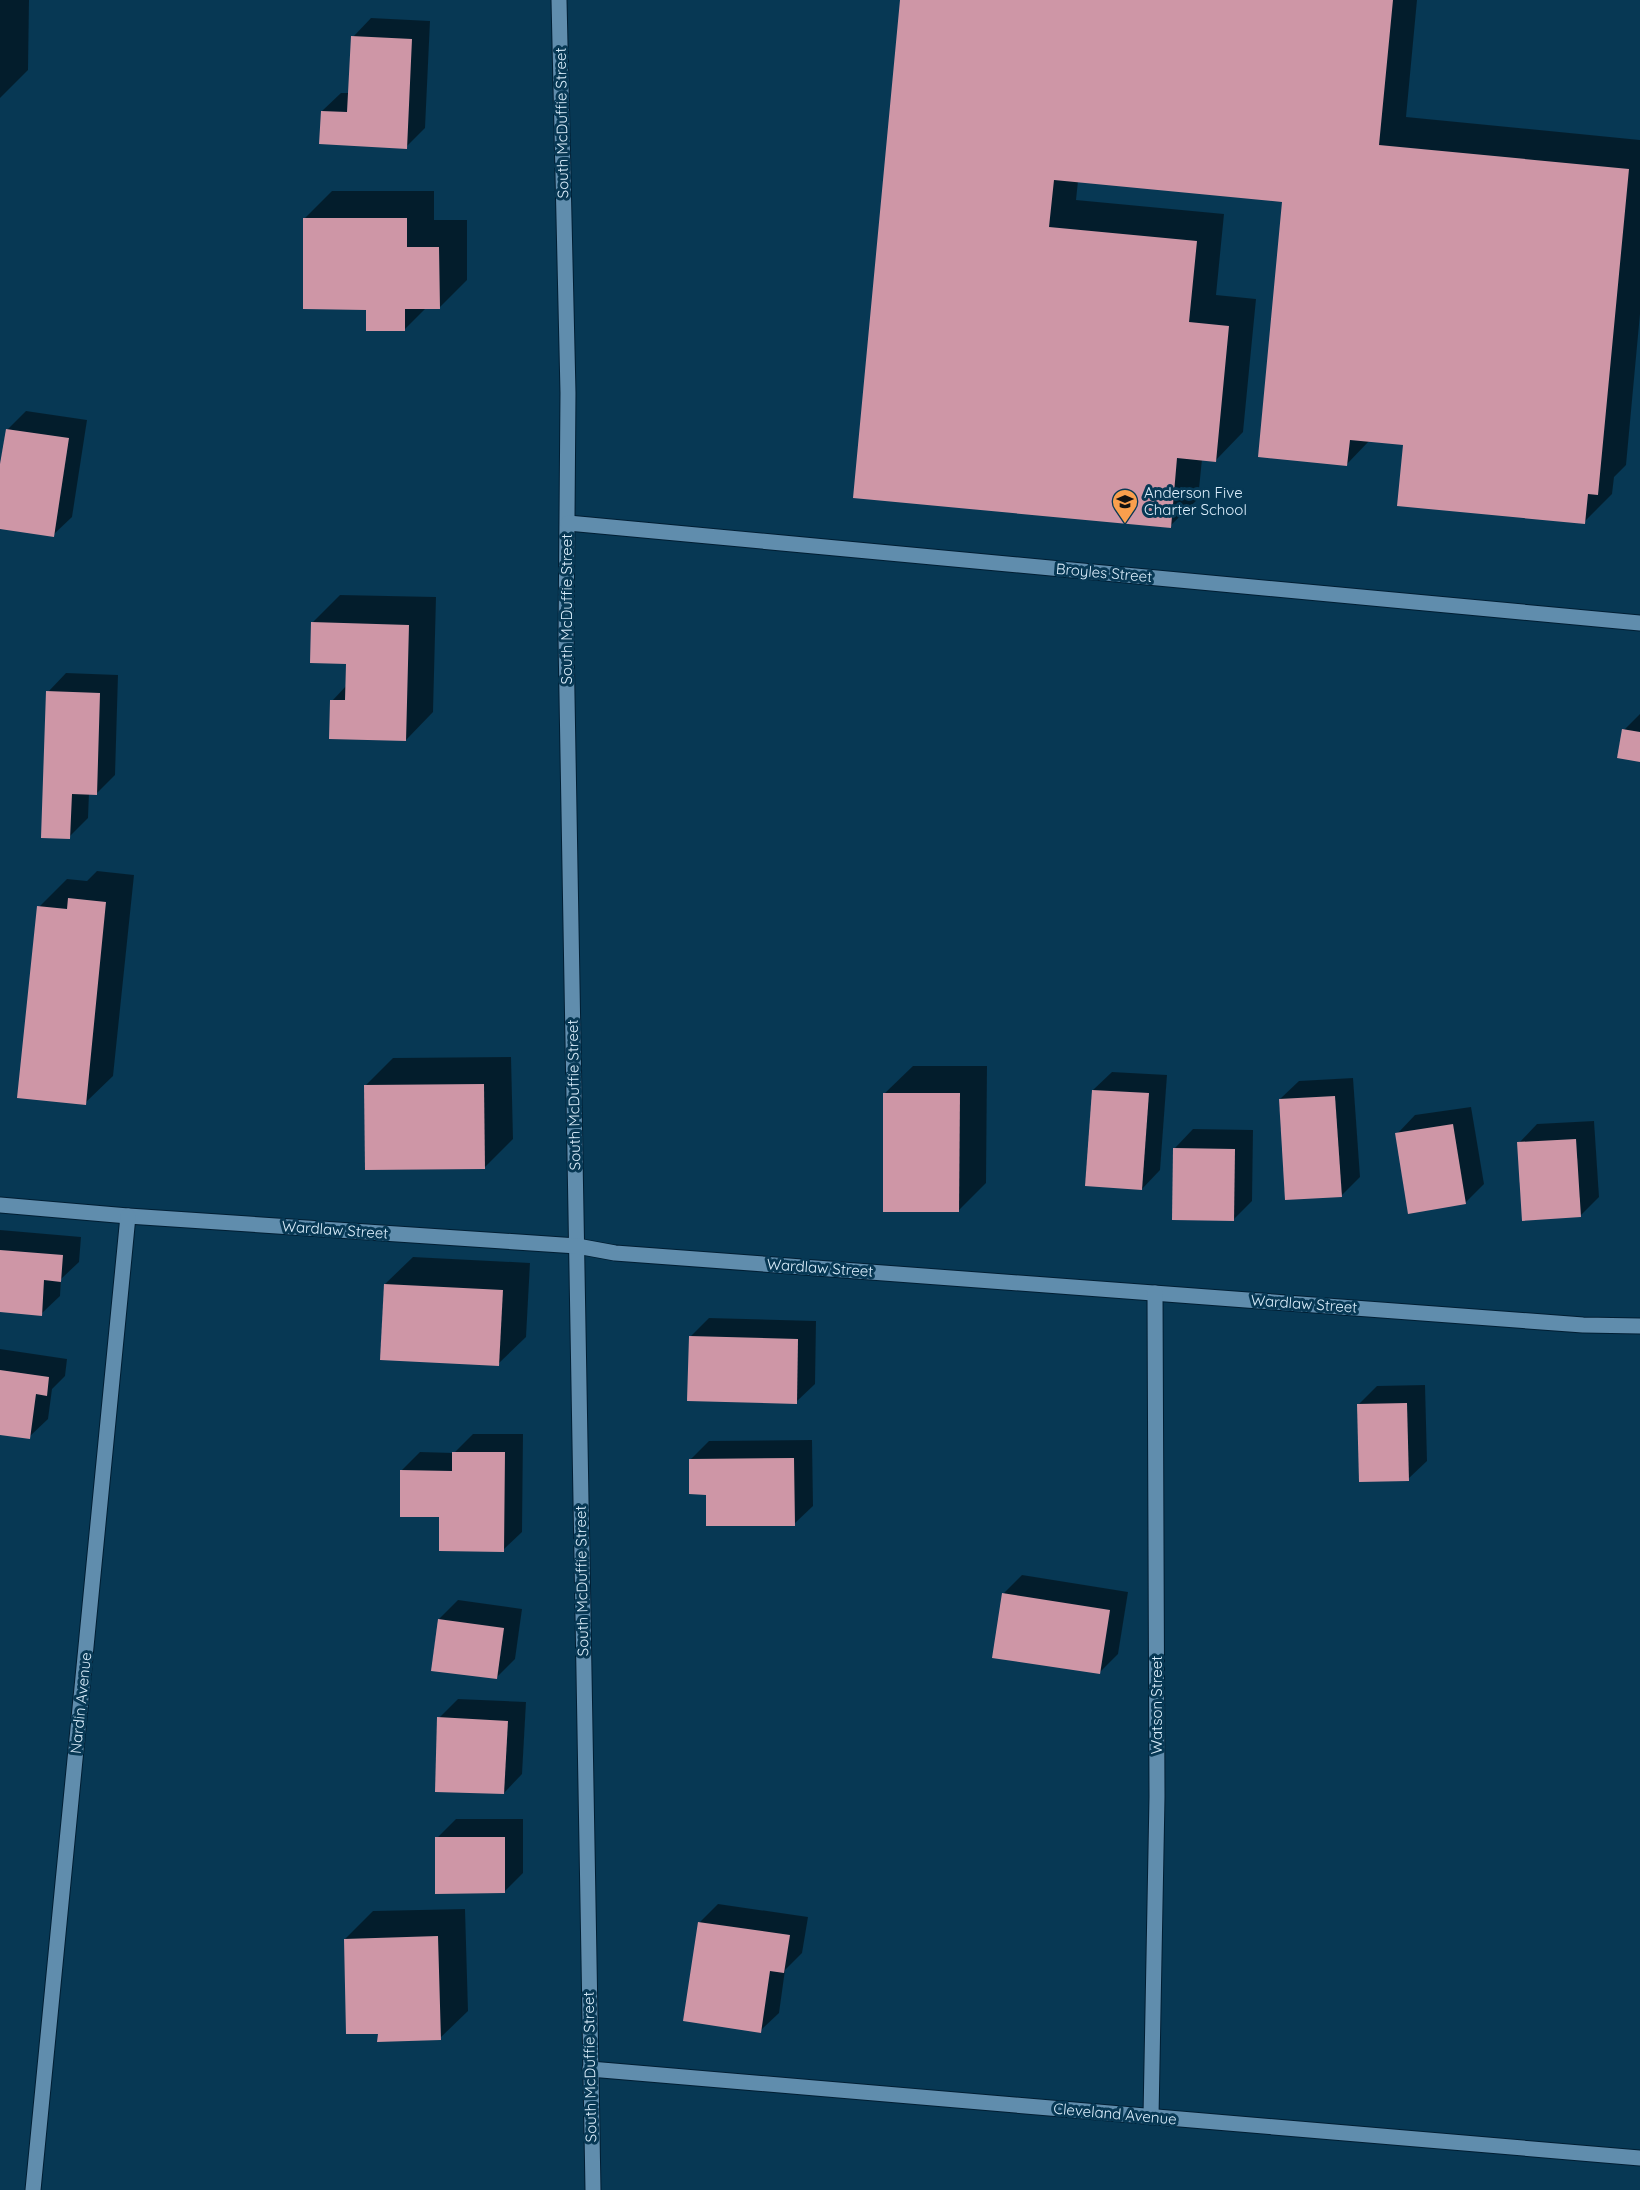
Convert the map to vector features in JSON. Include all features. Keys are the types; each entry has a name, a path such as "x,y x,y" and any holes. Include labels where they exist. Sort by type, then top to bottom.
{"street":[{"name":"South McDuffie Street","path":"559,0 568,393 566,639 593,2190"},
{"name":"Broyles Street","path":"568,524 1640,623"},
{"name":"Wardlaw Street","path":"0,1205 129,1216 577,1246 615,1254 1583,1325 1640,1326"},
{"name":"Nardin Avenue","path":"33,2190 129,1216"},
{"name":"Watson Street","path":"1151,2117 1157,1797 1155,1293"},
{"name":"Cleveland Avenue","path":"590,2069 1640,2158"}],"building":[{"path":"900,0 1393,0 1379,145 1629,169 1598,495 1588,494 1585,524 1397,506 1403,445 1350,440 1347,466 1258,457 1282,202 1054,180 1049,227 1197,241 1189,322 1229,326 1216,462 1177,458 1171,528 853,498"},
{"path":"351,36 412,39 407,149 319,144 321,111 347,112"},
{"path":"303,218 407,218 407,247 439,247 440,309 405,309 405,331 366,331 366,310 303,309"},
{"path":"6,429 69,438 54,537 0,529 0,464"},
{"path":"311,622 409,625 406,741 329,739 330,700 345,700 346,664 310,663"},
{"path":"46,691 100,693 97,795 72,794 70,839 41,838"},
{"path":"1622,729 1640,732 1640,762 1617,758"},
{"path":"68,898 106,902 86,1105 17,1098 37,906 67,909"},
{"path":"484,1084 485,1169 365,1170 364,1085"},
{"path":"1092,1090 1149,1093 1142,1190 1085,1186"},
{"path":"883,1093 960,1093 959,1212 883,1212"},
{"path":"1335,1096 1342,1197 1285,1200 1279,1099"},
{"path":"1453,1124 1466,1204 1408,1214 1395,1133"},
{"path":"1576,1139 1581,1217 1522,1221 1517,1142"},
{"path":"1173,1148 1235,1149 1234,1221 1172,1220"},
{"path":"0,1250 63,1255 61,1282 44,1280 42,1316 0,1312"},
{"path":"384,1284 503,1290 499,1366 380,1360"},
{"path":"689,1336 798,1339 797,1404 687,1401"},
{"path":"0,1370 49,1377 47,1396 36,1394 30,1439 0,1435"},
{"path":"1407,1403 1409,1481 1359,1482 1357,1404"},
{"path":"452,1452 505,1452 504,1552 439,1551 439,1517 400,1517 400,1470 452,1471"},
{"path":"794,1458 795,1526 706,1526 706,1495 689,1494 689,1459"},
{"path":"1002,1593 1110,1610 1100,1674 992,1658"},
{"path":"438,1619 504,1628 497,1679 431,1671"},
{"path":"437,1717 508,1721 504,1794 435,1792"},
{"path":"435,1837 505,1837 505,1893 435,1894"},
{"path":"698,1922 790,1935 784,1973 770,1971 761,2033 683,2021"},
{"path":"438,1936 441,2040 377,2042 378,2034 346,2034 344,1939"}],"place":[{"name":"Anderson Five Charter School","path":"1125,525"}]}
